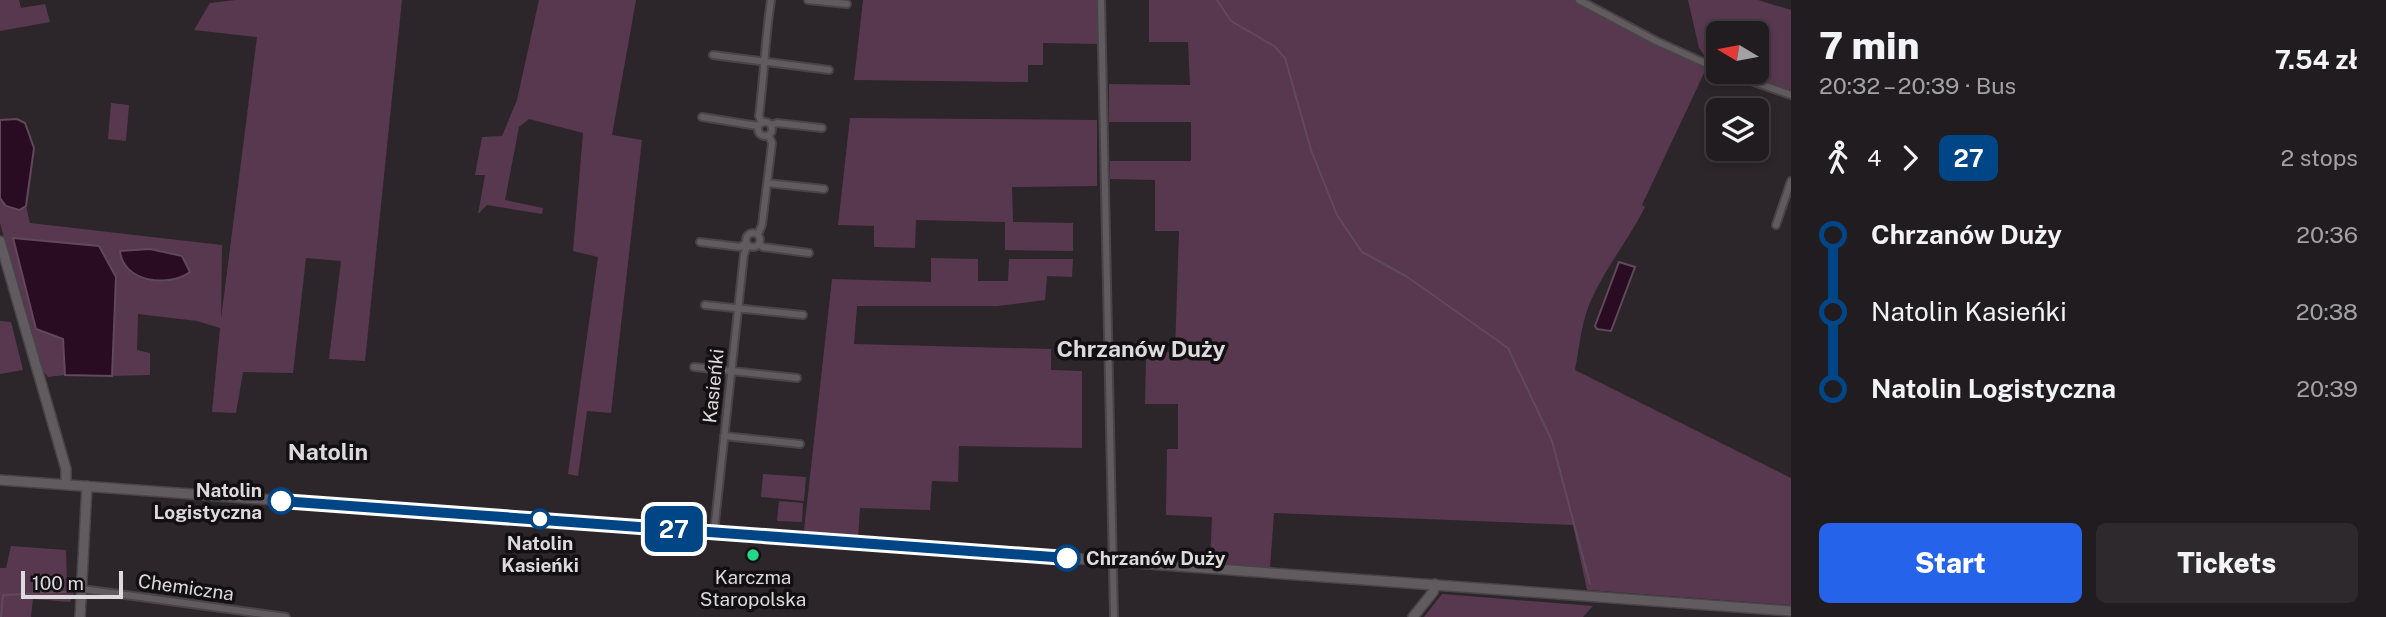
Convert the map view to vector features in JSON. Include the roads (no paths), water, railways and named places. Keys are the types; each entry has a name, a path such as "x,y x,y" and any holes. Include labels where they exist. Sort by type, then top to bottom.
{"street":[{"path":"769,136 761,135 759,116 771,0"},
{"path":"808,0 847,4"},
{"path":"1101,0 1114,617"},
{"path":"1579,0 1656,41 1706,64"},
{"path":"713,55 829,70"},
{"path":"1760,84 1791,95"},
{"path":"702,117 822,128"},
{"path":"759,244 758,234 762,225 772,143 769,136 771,125"},
{"path":"1776,225 1791,181"},
{"path":"767,183 824,189"},
{"path":"747,244 749,233 758,234"},
{"path":"0,241 66,470 66,484"},
{"path":"700,242 740,247 759,244 763,247 809,253"},
{"name":"Kasieńki","path":"714,532 747,244"},
{"path":"705,304 803,315"},
{"path":"694,367 797,378"},
{"path":"724,436 800,444"},
{"path":"0,480 1791,611"},
{"path":"80,617 86,485"},
{"path":"1413,617 1434,591 1435,584"},
{"name":"Chemiczna","path":"82,589 286,617"}],"waterway":[{"path":"1217,0 1231,21 1274,46 1285,58 1311,150 1337,215 1362,252 1406,276 1508,348 1552,441 1590,584"},
{"path":"1,617 3,595 66,592"}],"place":[{"name":"Natolin Logistyczna","path":"281,501"},
{"name":"Natolin Kasieńki","path":"540,519"},
{"name":"Karczma Staropolska","path":"753,555"},
{"name":"Chrzanów Duży","path":"1067,558"}],"district":[{"name":"Chrzanów Duży","path":"1141,348"},
{"name":"Natolin","path":"328,451"}]}
